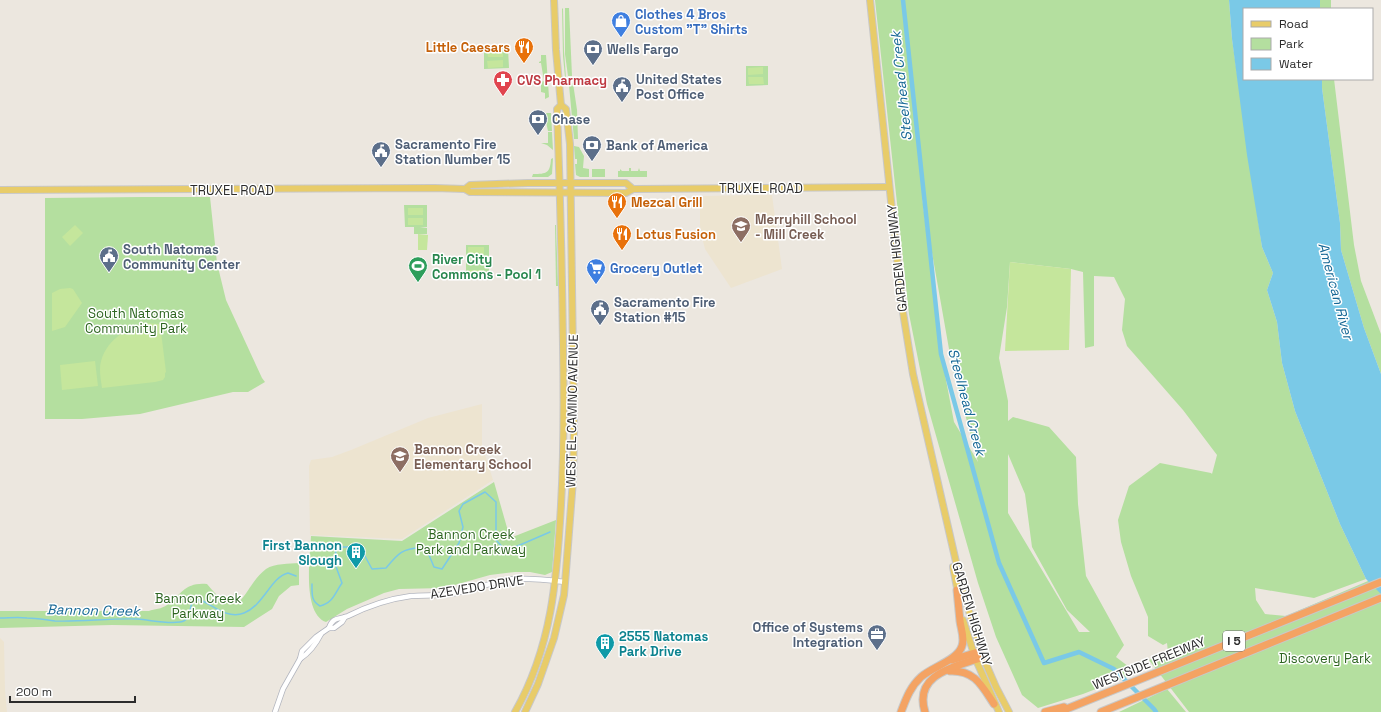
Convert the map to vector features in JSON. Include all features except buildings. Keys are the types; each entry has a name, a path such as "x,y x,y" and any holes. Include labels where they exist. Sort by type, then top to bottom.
{"highway":[{"name":"WESTSIDE FREEWAY","path":"1059,712 1381,582"},
{"path":"901,712 913,686 929,672 958,653 962,646 963,641 957,590"},
{"name":"WESTSIDE FREEWAY","path":"1102,712 1381,598"},
{"path":"944,663 978,656"},
{"path":"925,712 922,701 926,686 932,678 978,656"},
{"path":"946,671 962,671 973,676 980,682 994,704"},
{"path":"1045,712 1087,701"}],"main road":[{"name":"WEST EL CAMINO AVENUE","path":"526,712 548,660 560,617 565,582 573,479 574,429 570,143 566,109 561,105 556,50 554,0"},
{"name":"GARDEN HIGHWAY","path":"870,0 889,187 908,350 927,439 978,656 1009,712"},
{"name":"WEST EL CAMINO AVENUE","path":"515,712 528,685 543,645 551,612 556,581 562,491 564,392 557,109 561,105"},
{"name":"TRUXEL ROAD","path":"467,190 470,185 571,182 626,183 633,189"},
{"name":"TRUXEL ROAD","path":"0,190 467,190 626,193 633,189 889,187"},
{"name":"GARDEN HIGHWAY","path":"944,512 964,623 978,656 994,704 999,712"}],"street":[{"name":"AZEVEDO DRIVE","path":"275,712 283,689 300,659 302,652 316,637 329,628 330,624 338,618 345,618 372,605 397,598 450,594 494,582 514,579 565,582"}],"shaded area":[{"name":"Merryhill School - Mill Creek","path":"772,195 782,269 731,288 705,249 700,225 700,199 702,196"},
{"name":"Bannon Creek Elementary School","path":"482,404 482,445 493,480 402,539 310,535 309,466 311,460 332,457 428,418"},
{"path":"0,638 4,642 7,712 0,712"}],"green space":[{"name":"Discovery Park","path":"875,0 1229,0 1232,39 1262,247 1273,273 1267,290 1277,322 1282,363 1295,411 1340,524 1366,579 1314,598 1255,588 1256,600 1265,614 1286,616 1375,578 1381,589 1381,712 1189,712 1149,660 1168,652 1167,643 1163,645 1148,636 1148,617 1131,576 1121,542 1118,520 1129,486 1160,463 1212,474 1217,455 1183,410 1127,346 1122,330 1125,299 1114,277 1094,276 1094,346 1085,348 1083,272 1071,269 1010,262 1007,307 999,358 1008,401 1008,421 1013,417 1049,427 1076,457 1078,504 1086,576 1124,645 1116,657 1137,673 1083,694 1038,708 1022,695 996,637 978,583 927,404 909,314","holes":["922,196 952,366 978,462 954,422 941,354","1008,454 1025,494 1032,547 1067,610 1090,632 1079,632 1008,513"]},
{"path":"1320,0 1331,0 1331,8 1320,8"},
{"path":"563,8 564,51 566,78 563,56"},
{"path":"565,8 569,8 572,76 568,76 565,54"},
{"path":"484,48 508,48 509,68 484,69"},
{"path":"487,50 503,50 503,57 488,57"},
{"path":"541,55 546,55 549,97 545,99 545,93 541,92 541,82 544,81 541,63 539,63 541,61"},
{"path":"503,60 503,67 488,68 487,61"},
{"path":"746,66 768,66 768,85 746,86"},
{"path":"763,67 763,74 748,75 748,68"},
{"path":"748,77 763,77 764,84 749,84"},
{"path":"1322,80 1334,80 1354,245 1361,281 1381,334 1381,374 1364,328 1341,250 1340,223"},
{"path":"573,83 577,110 578,139 574,139 569,85"},
{"path":"551,113 552,131 548,131 546,122 544,122 545,114"},
{"path":"548,132 552,132 553,150 547,145 541,143 548,143"},
{"path":"574,146 579,147 584,156 583,168 589,169 589,177 580,177 576,175 575,164 577,164 577,159 575,159"},
{"path":"553,158 552,174 548,177 532,177 533,174 542,174 547,172 550,167 551,159"},
{"path":"629,168 631,168 631,171 638,171 639,168 640,171 647,171 647,177 618,177 618,171 620,171 620,169 622,171 629,171"},
{"path":"592,169 605,169 605,177 592,177"},
{"name":"South Natomas Community Park","path":"210,197 217,263 226,300 265,382 248,392 233,392 140,414 82,419 45,419 45,198"},
{"path":"404,205 427,205 427,227 420,227 427,228 427,234 414,234 414,227 405,227"},
{"path":"408,208 423,208 423,215 408,215"},
{"path":"408,218 423,218 423,225 408,225"},
{"path":"75,225 83,233 70,246 62,237"},
{"path":"556,225 558,286 556,286"},
{"path":"418,234 428,235 427,250 418,250"},
{"path":"466,245 489,245 489,279 466,278"},
{"path":"468,247 484,247 484,254 468,254"},
{"path":"1010,262 1071,269 1069,350 1005,351"},
{"path":"468,270 484,270 484,277 468,277"},
{"path":"60,289 73,289 82,303 65,327 52,331 52,293"},
{"path":"144,323 160,324 166,372 165,377 163,380 155,382 102,388 100,371 101,360 109,345 114,339 128,329"},
{"path":"95,361 98,386 62,390 60,365"},
{"name":"Bannon Creek Park and Parkway","path":"494,482 510,538 556,520 552,572 545,575 530,572 515,572 490,575 444,588 399,589 384,593 347,609 326,622 318,617 313,608 310,596 309,570 311,536 402,541"},
{"name":"Bannon Creek Parkway","path":"299,563 299,585 291,586 279,596 272,609 244,627 112,625 0,628 0,611 149,611 165,606 184,590 200,584 207,584 219,597 228,603 235,604 241,600 258,577 266,569 278,565"},
{"path":"1167,689 1186,712 1119,712"}],"water":[{"name":"American River","path":"1229,0 1320,0 1320,8 1243,8 1243,80 1322,80 1340,223 1341,250 1364,328 1381,374 1381,594 1366,579 1340,524 1295,411 1282,363 1277,322 1267,290 1273,273 1262,247 1247,155 1232,39"}],"waterway":[{"name":"Steelhead Creek","path":"903,0 941,354 999,563 1044,663 1079,652 1114,669 1156,712"},
{"name":"Bannon Creek","path":"312,584 312,594 315,602 320,606 328,603 342,583 335,564 336,547 352,547 361,549 372,569 386,568 400,553 409,549 420,548 429,555 434,567 442,569 459,543 463,527 459,511 463,504 485,492 496,502 496,540 506,551 550,532"},
{"name":"Bannon Creek","path":"0,618 24,618 55,621 137,619 180,622 187,618 193,601 196,600 205,602 222,612 236,615 244,613 257,604 282,576 288,573 296,576"}],"place":[{"name":"Clothes 4 Bros Custom \"T\" Shirts","path":"621,38"},
{"name":"Little Caesars","path":"524,64"},
{"name":"Wells Fargo","path":"593,66"},
{"name":"CVS Pharmacy","path":"503,97"},
{"name":"United States Post Office","path":"622,103"},
{"name":"Chase","path":"538,136"},
{"name":"Bank of America","path":"592,162"},
{"name":"Sacramento Fire Station Number 15","path":"381,168"},
{"name":"Mezcal Grill","path":"617,219"},
{"name":"Merryhill School - Mill Creek","path":"741,243"},
{"name":"Lotus Fusion","path":"622,251"},
{"name":"South Natomas Community Center","path":"109,273"},
{"name":"River City Commons - Pool 1","path":"418,283"},
{"name":"Grocery Outlet","path":"596,285"},
{"name":"Sacramento Fire Station #15","path":"600,326"},
{"name":"Bannon Creek Elementary School","path":"400,473"},
{"name":"First Bannon Slough","path":"356,569"},
{"name":"Office of Systems Integration","path":"877,651"},
{"name":"2555 Natomas Park Drive","path":"605,660"}]}
